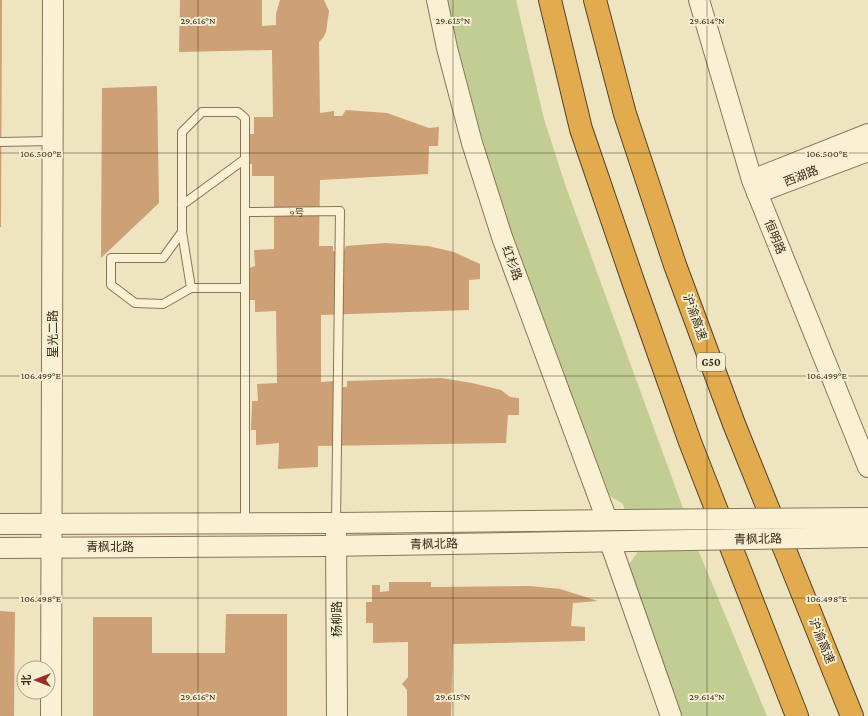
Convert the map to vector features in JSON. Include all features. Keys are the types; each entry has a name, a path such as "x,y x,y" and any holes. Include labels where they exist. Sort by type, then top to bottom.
{"highway":[{"path":"550,0 581,129 631,277 690,442 797,716"},
{"name":"沪渝高速","path":"595,0 625,114 675,265 734,424 852,716"}],"street":[{"name":"星光二路","path":"51,716 53,0"},
{"name":"红杉路","path":"437,0 447,48 472,142 502,238 614,520"},
{"name":"恒明路","path":"700,0 755,187 868,467"},
{"name":"西湖路","path":"755,187 868,134"},
{"name":"西湖路","path":"755,187 868,151"},
{"name":"青枫北路","path":"0,524 330,523 868,518"},
{"name":"杨柳路","path":"325,716 330,523"},
{"name":"青枫北路","path":"0,548 610,542 868,537"},
{"path":"610,542 671,716"},
{"name":"杨柳路","path":"330,545 337,716"}],"lane":[{"path":"191,288 182,232 182,132 202,112 238,112 244,118 245,523"},
{"path":"0,142 53,141"},
{"path":"182,206 244,159"},
{"path":"244,212 340,211 330,523"},
{"path":"182,232 163,258 111,258 111,285 135,303 163,304 191,288 244,288"}],"green space":[{"path":"446,0 516,0 544,119 566,187 699,552 767,716 679,716 627,567 637,553 623,504 610,496 510,235 482,139"}],"building":[{"path":"0,0 2,0 1,227 0,227"},
{"path":"180,0 262,0 262,26 276,25 276,14 280,0 324,0 329,11 326,32 319,42 320,113 334,111 334,116 342,116 346,110 387,113 429,128 439,127 438,146 429,146 428,174 320,180 319,246 333,246 333,251 344,251 346,246 385,243 428,246 454,252 480,264 480,279 469,280 469,310 321,315 321,382 335,381 335,387 347,387 347,381 441,378 501,390 510,397 519,398 519,415 508,415 506,443 318,446 318,467 278,469 279,443 256,445 256,430 251,430 252,401 258,401 257,384 277,383 276,311 255,312 255,300 249,300 250,268 255,266 254,250 274,249 274,176 252,176 252,164 247,164 249,134 254,134 254,117 273,117 272,50 179,52"},
{"path":"157,86 159,203 101,258 102,88"},
{"path":"389,582 431,582 431,587 530,586 560,589 598,601 573,603 571,626 585,627 585,641 453,644 451,716 407,716 407,690 402,684 408,677 408,642 373,643 373,623 366,623 366,602 372,602 372,585 380,585 380,592 389,591"},
{"path":"0,611 15,612 14,716 0,716"},
{"path":"226,614 287,614 287,716 93,716 93,617 152,617 152,653 225,653"}]}
